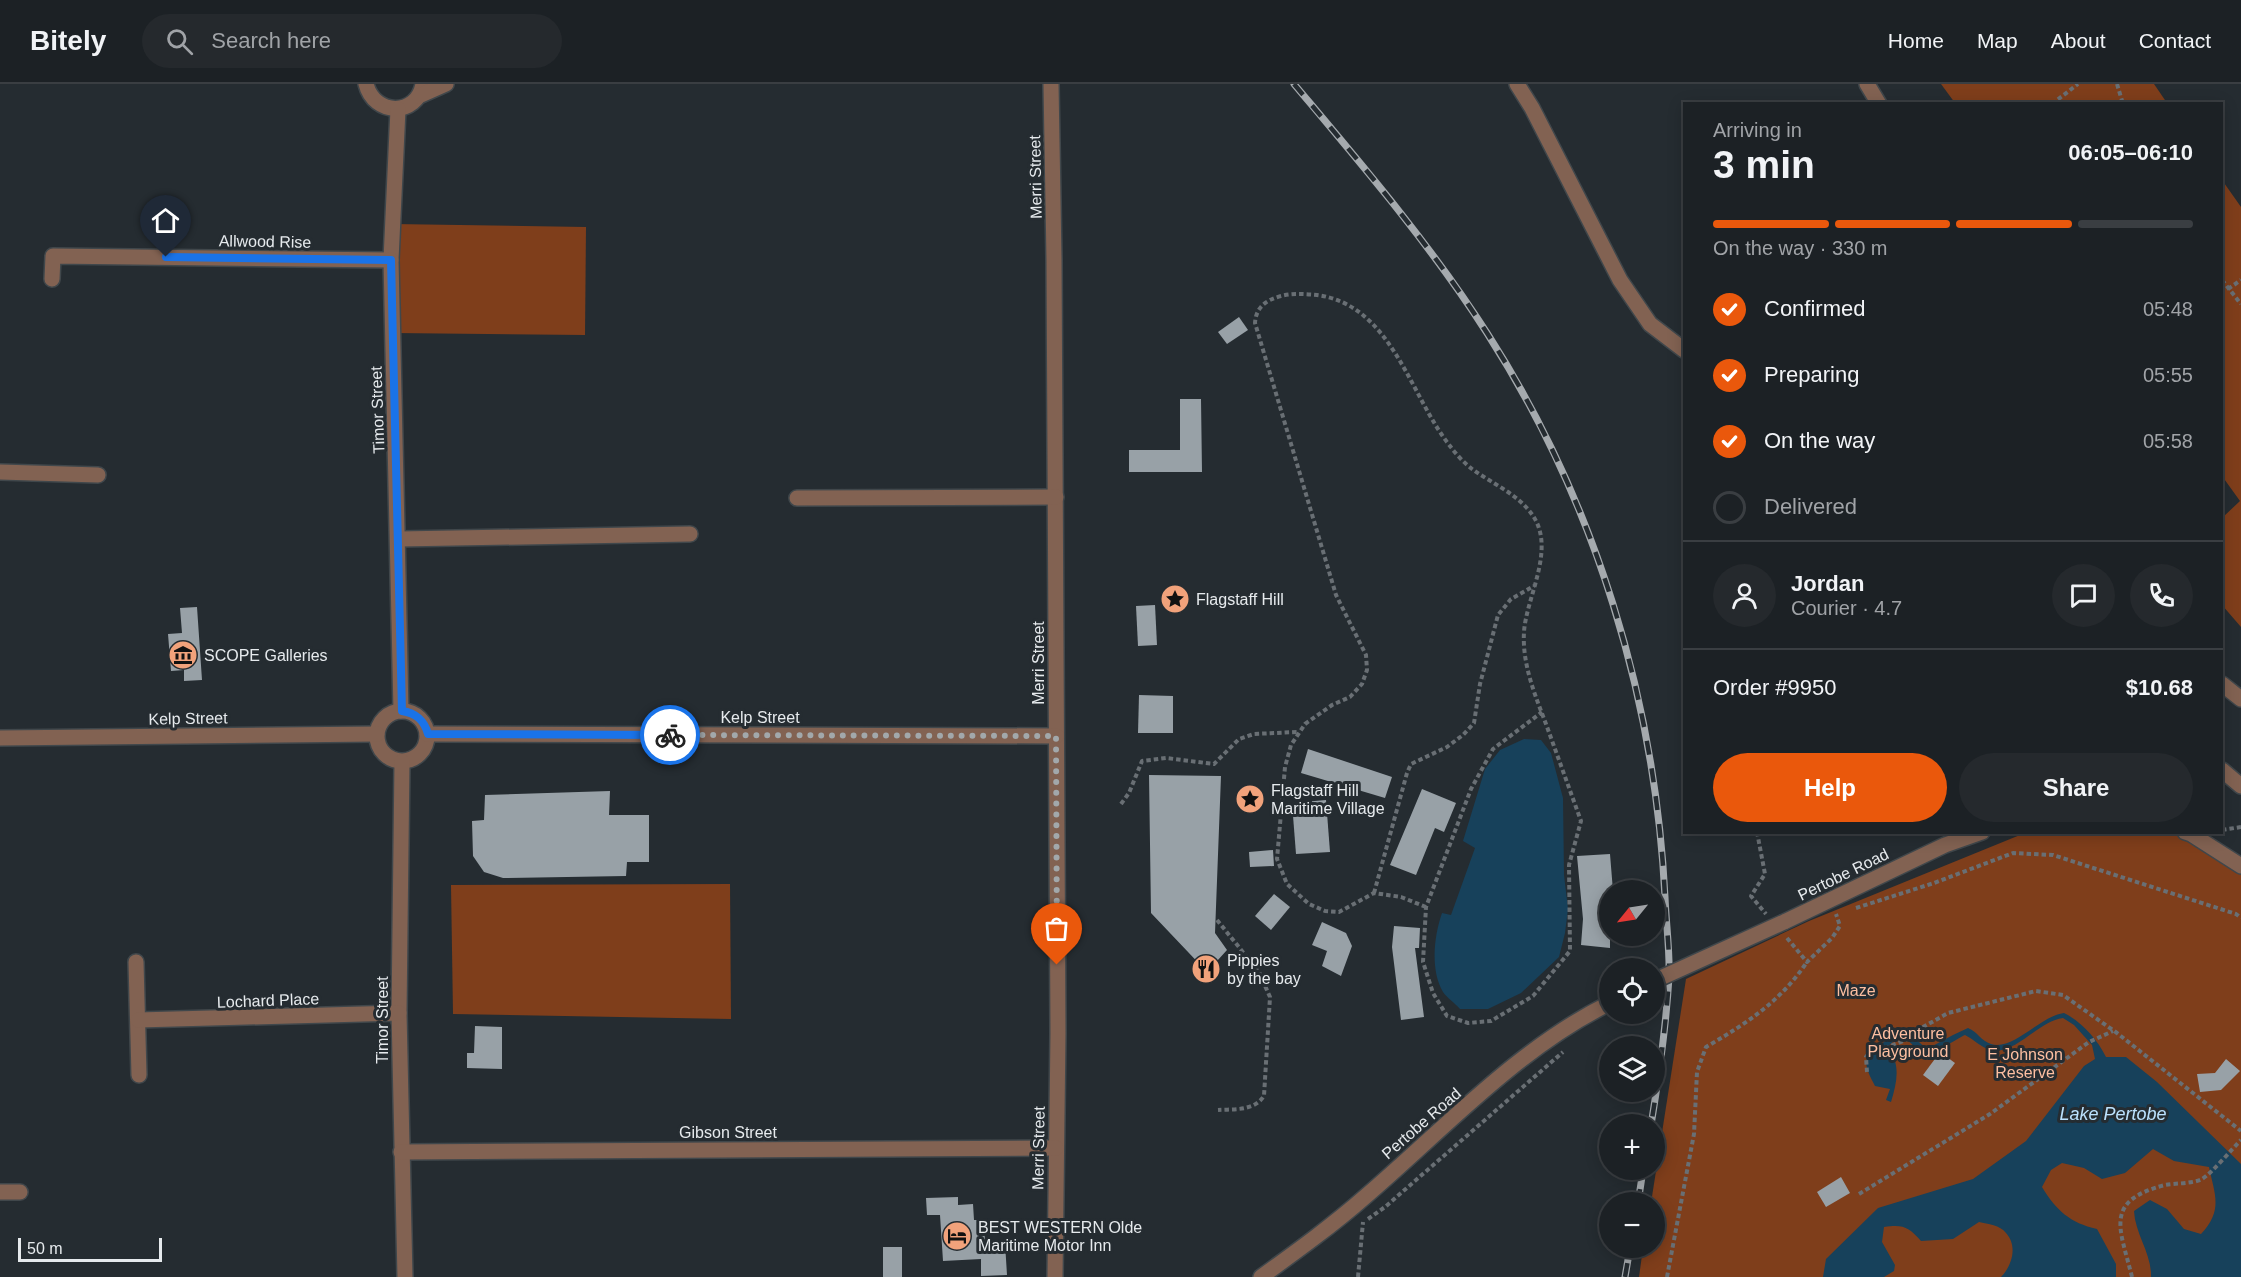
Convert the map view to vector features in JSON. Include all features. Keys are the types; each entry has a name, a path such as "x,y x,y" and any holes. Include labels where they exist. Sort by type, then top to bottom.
{"street":[{"path":"366,84 370,95 376,102 387,108 398,109 408,105 421,90 446,84"},
{"name":"Merri Street","path":"1051,84 1056,497 1058,1033 1055,1277"},
{"path":"1517,84 1532,108 1625,288 1650,324 1683,349"},
{"path":"1867,84 1878,102"},
{"name":"Timor Street","path":"398,109 391,260 402,711"},
{"name":"Allwood Rise","path":"52,279 53,256 391,260"},
{"path":"0,472 98,475"},
{"path":"796,498 1056,497"},
{"path":"399,539 690,534"},
{"path":"2223,685 2241,699"},
{"path":"402,711 416,715 426,727 428,734 423,750 418,756 402,762 394,760 381,750 377,734 378,727 387,715 402,711"},
{"name":"Kelp Street","path":"0,738 377,734"},
{"name":"Kelp Street","path":"428,734 1056,736"},
{"name":"Timor Street","path":"402,762 399,1014 405,1277"},
{"path":"2223,771 2241,786"},
{"path":"1945,845 1958,834"},
{"name":"Pertobe Road","path":"1665,976 1945,845 1976,834"},
{"path":"2191,834 2241,866"},
{"path":"136,962 139,1075"},
{"name":"Pertobe Road","path":"1261,1277 1304,1247 1366,1197 1519,1062 1570,1025 1599,1009"},
{"name":"Lochard Place","path":"138,1020 399,1014"},
{"name":"Gibson Street","path":"401,1152 1056,1148"},
{"path":"0,1192 20,1192"}],"path":[{"path":"2055,102 2078,84"},
{"path":"2117,84 2122,102"},
{"path":"2228,289 2241,280"},
{"path":"2223,282 2241,304"},
{"path":"1426,907 1401,897 1374,893 1339,912 1325,911 1309,904 1296,894 1280,871 1277,859 1285,767 1291,745 1298,732 1316,715 1350,697 1362,684 1367,670 1366,655 1336,595 1255,323 1260,305 1284,295 1308,294 1349,305 1370,321 1395,353 1448,444 1470,468 1529,509 1538,524 1541,536 1541,553 1534,592 1534,586"},
{"path":"1534,586 1524,630 1524,648 1531,682 1542,712 1581,821 1569,865 1570,951 1533,996 1491,1021 1468,1023 1447,1016 1433,993 1423,962 1426,907 1471,789 1493,749 1542,712"},
{"path":"1374,893 1411,764 1446,747 1463,735 1474,723 1478,710 1479,684 1498,615 1511,599 1534,586"},
{"path":"1121,804 1129,793 1142,761 1166,758 1214,764 1239,740 1254,734 1298,732"},
{"path":"2223,830 2241,827"},
{"path":"1751,896 1765,874 1757,834"},
{"path":"1827,918 1934,883 2013,853 2053,855 2065,858 2236,914 2241,918"},
{"path":"1217,920 1259,972 1270,997 1264,1096 1260,1102 1249,1107 1218,1110"},
{"path":"1667,1277 1694,1134 1697,1072 1706,1047 1744,1025 1792,985 1807,962"},
{"path":"1867,1072 1866,1057 1872,1049 1888,1047 1948,1013 2036,991 2063,995 2114,1031 2241,1131"},
{"path":"1859,1194 1990,1114 2089,1042 2114,1031"},
{"path":"1358,1277 1363,1222 1385,1207 1571,1045"},
{"path":"2132,1277 2120,1227 2124,1206 2138,1194 2166,1185 2201,1179 2241,1140"}],"green space":[{"path":"1941,84 2154,84 2166,102 1954,102"},
{"path":"2223,181 2241,207 2241,627 2223,606 2223,517 2240,501 2223,477"},
{"path":"393,224 586,227 585,335 393,333"},
{"name":"Adventure Playground","path":"2027,834 2178,834 2241,864 2241,1277 1639,1277 1642,1258 1665,1258 1665,1192 1653,1192 1655,1180 1665,1180 1665,1114 1686,979 1809,921"},
{"path":"730,884 731,1019 453,1014 451,885"}],"water":[{"path":"1524,739 1541,740 1551,753 1563,798 1564,875 1568,909 1565,933 1559,957 1521,993 1488,1009 1460,1009 1443,992 1436,974 1435,942 1439,922 1442,913 1451,915 1475,848 1463,841 1485,769 1500,750"},
{"name":"Lake Pertobe","path":"2064,1013 2088,1032 2106,1057 2126,1057 2157,1082 2241,1164 2241,1277 2151,1277 2149,1260 2137,1228 2134,1211 2150,1200 2167,1209 2184,1229 2201,1234 2215,1210 2215,1195 2209,1167 2174,1161 2153,1149 2125,1173 2102,1179 2084,1168 2062,1163 2051,1170 2042,1187 2058,1209 2071,1219 2097,1229 2116,1264 2116,1277 2001,1277 2011,1262 2013,1250 2010,1238 2001,1228 1979,1222 1953,1239 1921,1241 1913,1232 1905,1228 1884,1227 1882,1242 1895,1265 1894,1271 1884,1277 1823,1277 1826,1259 1878,1208 1973,1179 2026,1141 2084,1066 2095,1059 2092,1045 2074,1025 2063,1018 2054,1020 2008,1048 1999,1050 1987,1049 1965,1035 1927,1054 1900,1038 1888,1047 1895,1060 1897,1074 1891,1102 1886,1100 1890,1089 1875,1086 1867,1069 1867,1059 1872,1050 1902,1031 1927,1049 1968,1028 1988,1043 1999,1045 2008,1043 2055,1015"}],"building":[{"path":"1239,317 1248,330 1227,344 1218,332"},
{"path":"1180,399 1201,399 1202,472 1129,472 1129,450 1180,450"},
{"path":"1155,605 1157,645 1138,646 1136,606"},
{"path":"197,607 202,680 184,681 184,670 171,671 168,634 182,633 180,608"},
{"path":"1139,695 1173,696 1173,733 1138,733"},
{"path":"1308,749 1392,777 1385,798 1301,773"},
{"path":"1149,775 1221,776 1215,933 1227,950 1207,972 1151,913"},
{"path":"1422,789 1456,803 1444,832 1435,828 1416,875 1390,865"},
{"path":"610,791 609,815 649,815 649,862 627,862 626,876 503,878 484,872 473,856 472,821 484,820 485,795"},
{"path":"1326,800 1330,852 1296,854 1292,803"},
{"path":"1273,850 1274,866 1250,867 1249,852"},
{"path":"1610,854 1612,880 1599,880 1599,946 1610,946 1610,948 1581,945 1583,919 1577,856"},
{"path":"1274,894 1290,907 1271,930 1255,916"},
{"path":"1322,922 1346,933 1352,946 1341,976 1322,966 1327,951 1312,945"},
{"path":"1394,926 1420,928 1419,948 1415,948 1424,1017 1401,1020 1392,947"},
{"path":"475,1026 502,1027 502,1069 467,1068 467,1053 474,1053"},
{"path":"1940,1052 1955,1063 1938,1086 1923,1075"},
{"path":"2226,1059 2240,1071 2221,1090 2200,1092 2197,1074 2215,1073"},
{"path":"1841,1177 1850,1193 1826,1207 1817,1192"},
{"name":"BEST WESTERN Olde Maritime Motor Inn","path":"958,1197 958,1205 973,1204 974,1220 984,1220 985,1244 1005,1243 1007,1275 981,1276 981,1259 943,1261 940,1215 927,1215 926,1198"},
{"path":"883,1247 902,1247 902,1277 883,1277"}],"railway":[{"path":"1294,84 1419,236 1487,333 1525,397 1559,464 1588,533 1613,603 1633,675 1648,749 1659,823 1665,897 1669,977 1662,1051 1653,1114"},
{"path":"1640,1192 1641,1180"},
{"path":"1625,1277 1628,1258"}],"way so far":[{"path":"670,735 1056,736 1057,965"}],"place":[{"name":"Flagstaff Hill","path":"1175,599"},
{"name":"SCOPE Galleries","path":"183,655"},
{"name":"Flagstaff Hill Maritime Village","path":"1250,799"},
{"name":"Pippies by the bay","path":"1206,969"},
{"name":"BEST WESTERN Olde Maritime Motor Inn","path":"957,1236"}],"route":[{"path":"166,257 391,260 402,711 416,715 422,720 428,734 670,735"}],"park label":[{"name":"Maze","path":"1856,990"},
{"name":"E Johnson Reserve","path":"2025,1063"}]}
